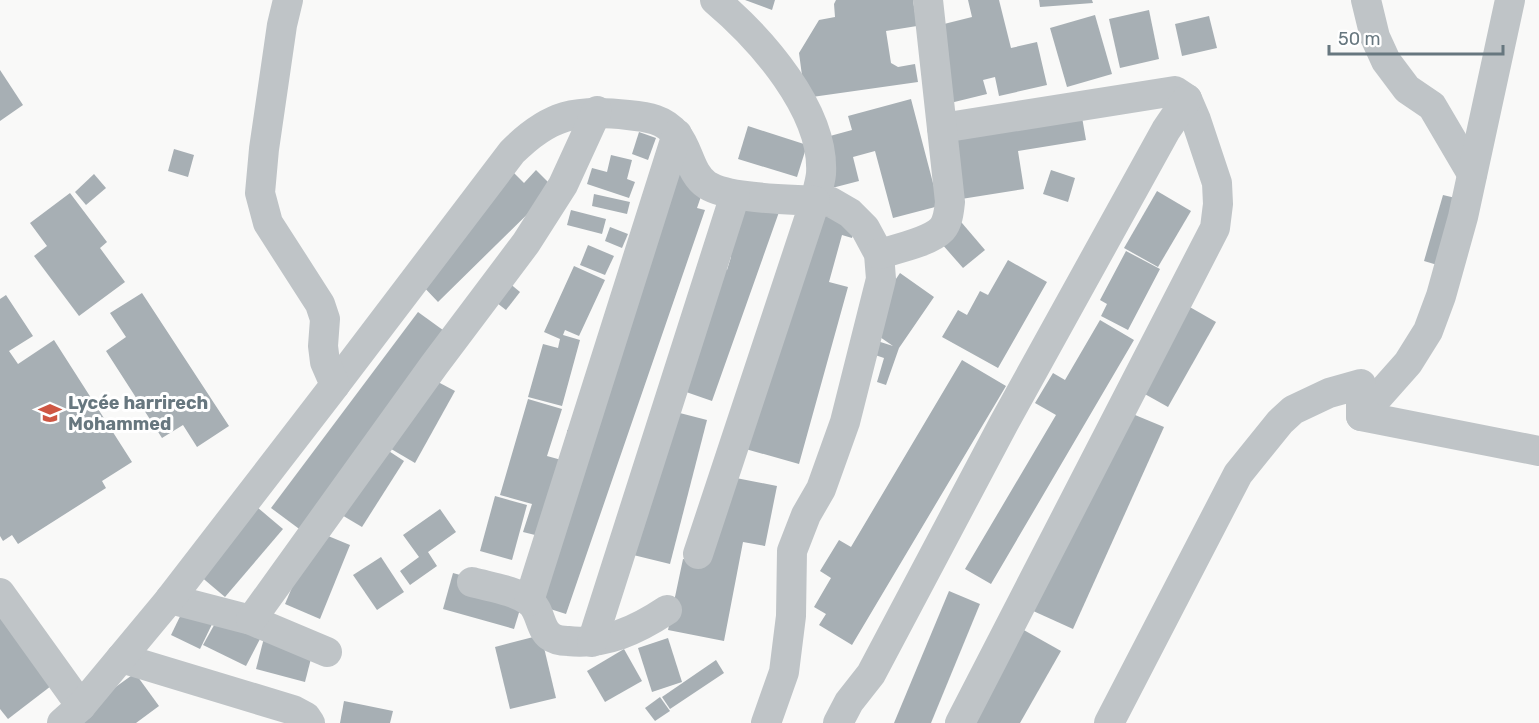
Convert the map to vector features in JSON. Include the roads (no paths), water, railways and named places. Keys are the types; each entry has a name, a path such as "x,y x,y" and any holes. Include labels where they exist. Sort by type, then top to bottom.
{"street":[{"path":"288,0 282,25 264,149 260,193 268,223 320,304 325,319 323,346 325,362 335,385"},
{"path":"698,554 815,201 821,173 818,146 810,121 794,88 766,50 715,0"},
{"path":"879,254 929,238 941,230 947,220 950,202 928,0"},
{"path":"1366,0 1375,37 1386,61 1407,89 1432,106 1472,174"},
{"path":"1361,416 1408,363 1428,331 1452,264 1510,0"},
{"path":"942,128 1169,90 1175,91 1187,99 1196,120 1217,183 1218,204 1215,228 960,723"},
{"path":"838,723 849,702 871,674 1010,413 1166,130 1187,99"},
{"path":"251,620 526,243 563,185 597,111"},
{"path":"0,593 71,714 170,599 512,152 544,125 571,115 597,111 656,119 668,125 677,134 687,149 696,173 707,185 735,195 831,202 850,213 865,228 879,254 881,279 845,422 821,489 806,515 792,551 791,616 784,672 766,723"},
{"path":"529,601 677,134"},
{"path":"592,642 735,195"},
{"path":"1109,723 1238,474 1280,422 1293,410 1329,393 1361,384 1361,416"},
{"path":"1361,416 1539,452"},
{"path":"472,582 511,593 529,601 536,609 542,626 550,637 559,640 592,642 620,636 646,624 667,610"},
{"path":"170,599 251,620 327,652"},
{"path":"121,658 293,710 306,717 310,723"}],"place":[{"name":"Lycée harrirech Mohammed","path":"50,413"}]}
